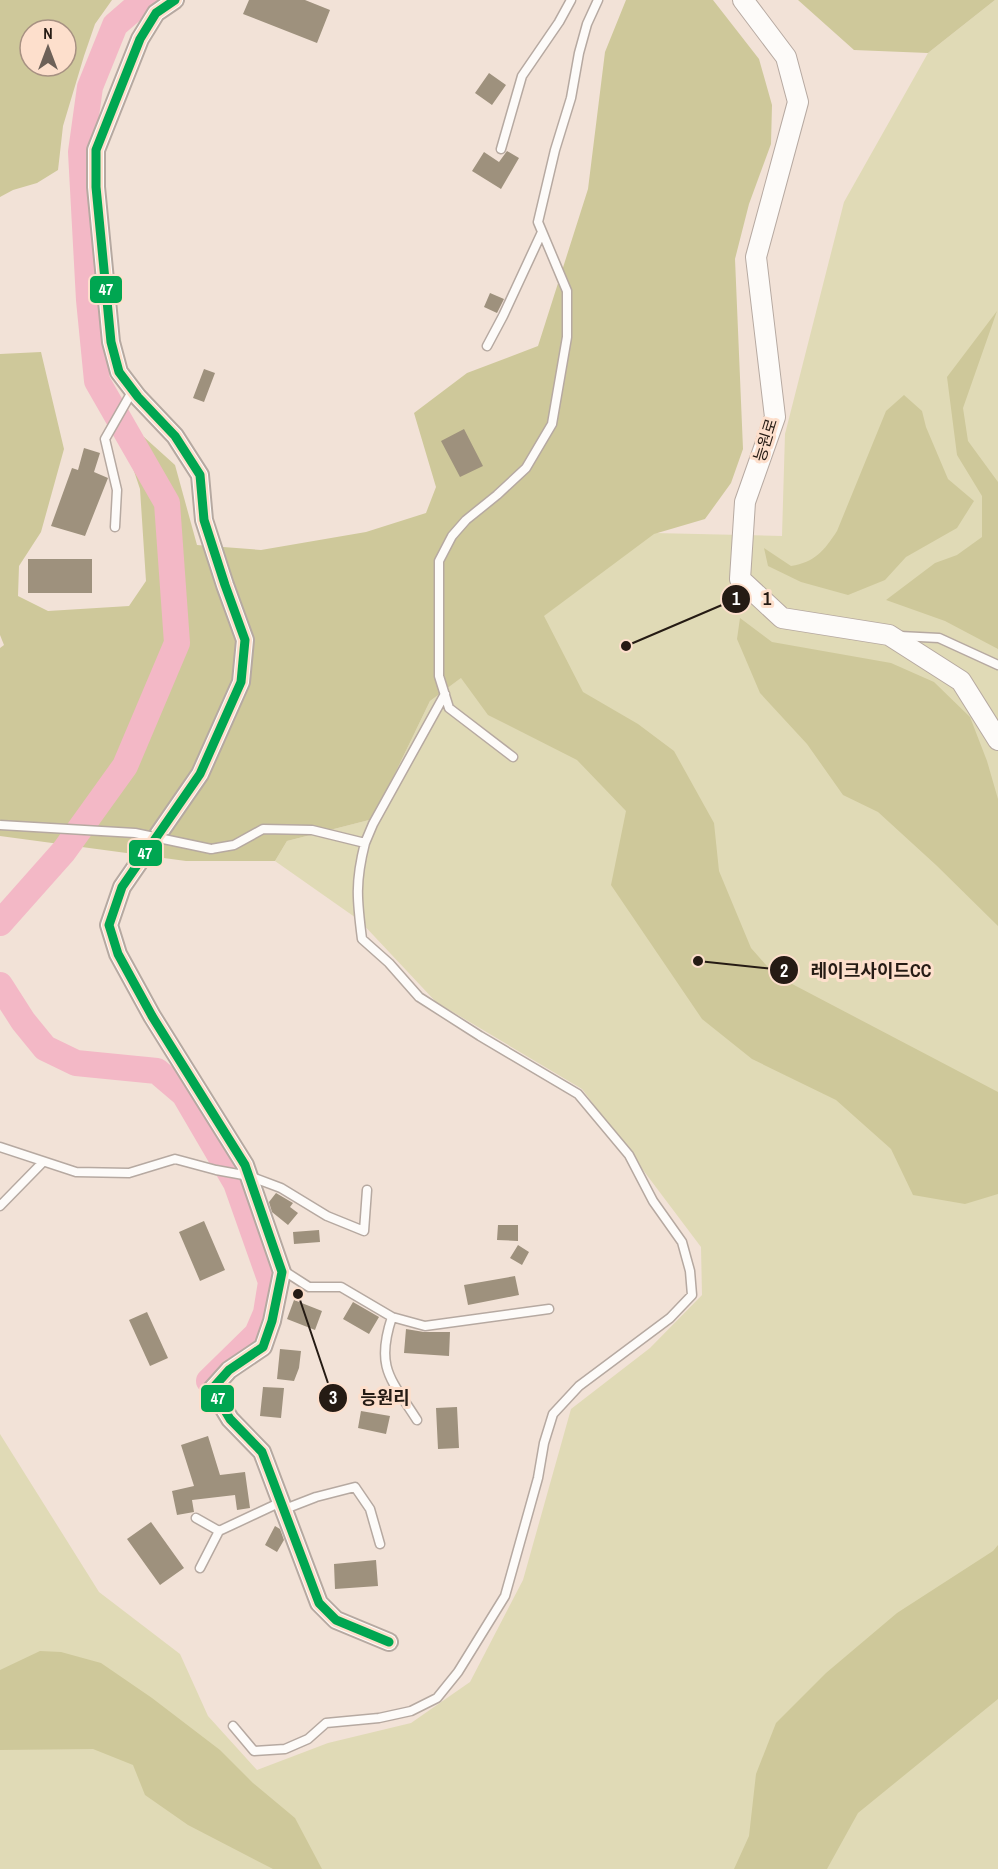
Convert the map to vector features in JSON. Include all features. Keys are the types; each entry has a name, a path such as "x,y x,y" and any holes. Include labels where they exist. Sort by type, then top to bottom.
{"street":[{"path":"175,0 156,13 140,39 96,150 96,187 111,342 119,372 133,391 175,436 200,475 204,520 245,640 241,682 200,774 122,887 109,925 118,954 152,1016 245,1165 281,1269 272,1321 263,1347 229,1370 212,1389 230,1419 262,1452 319,1603 336,1620 389,1642"},
{"name":"능원로","path":"743,0 786,57 798,102 756,257 775,417 745,502 740,579 782,618 889,635 961,681 998,740"}],"lane":[{"path":"501,149 522,76 559,22 571,0"},
{"path":"513,757 449,708 439,676 439,561 452,536 466,520 526,468 552,424 567,337 567,291 538,222 555,150 571,98 579,53 587,24 598,0"},
{"path":"487,346 542,232"},
{"path":"116,528 117,490 105,439 133,391"},
{"path":"889,635 939,638 998,665"},
{"path":"233,1726 254,1751 285,1749 308,1739 326,1723 379,1718 411,1711 437,1698 458,1672 505,1596 538,1478 544,1443 553,1414 579,1386 670,1318 692,1295 690,1271 682,1242 653,1201 629,1155 578,1094 419,997 389,963 362,939 356,896 358,872 365,843 373,824 445,694"},
{"path":"0,825 135,833 211,849 234,845 263,829 312,830 365,843"},
{"path":"0,1147 76,1172 129,1173 175,1159 249,1176 281,1188 327,1216 364,1231 368,1190"},
{"path":"0,1206 43,1162"},
{"path":"281,1269 309,1287 341,1287 392,1317 425,1326 549,1309"},
{"path":"392,1317 384,1351 387,1371 417,1420"},
{"path":"200,1568 219,1531 283,1505 355,1486 370,1509 380,1544"},
{"path":"196,1518 219,1531"}],"shaded area":[{"path":"0,0 112,0 95,24 78,76 78,18 18,18 18,78 77,78 63,126 58,170 37,183 13,190 0,197"},
{"path":"626,0 713,0 759,59 772,105 771,144 749,204 735,259 743,449 731,483 705,519 654,534 544,616 583,692 638,724 674,751 714,823 719,871 751,948 775,975 998,1092 998,1194 965,1204 913,1195 891,1149 836,1100 752,1059 702,1019 611,885 626,811 577,760 488,715 461,678 430,701 373,819 287,841 275,861 186,861 0,836 0,648 4,645 0,635 0,354 41,352 64,449 41,532 19,566 18,596 48,611 129,606 146,581 140,489 127,450 144,437 175,465 197,545 261,550 366,532 426,513 436,487 414,413 467,373 538,346 588,189 605,52"},
{"path":"798,0 995,0 928,53 854,50"},
{"path":"995,0 998,0 998,1869 0,1869 0,1434 99,1592 180,1654 208,1716 257,1770 328,1743 411,1723 470,1682 523,1580 571,1409 650,1348 702,1295 701,1247 582,1089 436,1002 359,920 275,861 287,841 373,819 430,701 654,533 782,536 785,434 844,202 928,53"},
{"path":"997,311 963,408 968,441 998,482 998,649 945,621 886,600 935,563 957,555 982,537 982,496 957,455 947,377"},
{"path":"904,395 922,411 926,427 948,479 974,501 957,528 906,557 885,580 848,595 801,582 768,566 764,548 791,566 813,558 828,544 837,531 886,411"},
{"path":"740,618 772,642 891,663 934,682 970,717 987,761 998,799 998,926 878,812 843,795 807,744 760,693 737,639"},
{"path":"998,1545 998,1699 858,1813 827,1869 734,1869 749,1836 756,1774 776,1723 826,1673 897,1613 993,1551"},
{"path":"40,1651 61,1652 101,1663 152,1698 220,1750 253,1783 295,1818 322,1869 273,1869 188,1825 145,1795 133,1765 93,1749 0,1750 0,1670"}],"building":[{"path":"249,0 305,0 330,10 317,43 243,14"},
{"path":"489,73 506,85 492,105 475,93"},
{"path":"507,151 519,158 501,189 472,171 484,152 499,162"},
{"path":"490,293 504,299 497,313 484,307"},
{"path":"204,369 215,373 204,402 193,398"},
{"path":"464,429 483,466 460,477 441,441"},
{"path":"84,448 100,453 94,472 108,478 85,536 51,526 72,468 78,470"},
{"path":"28,559 92,559 92,593 28,593"},
{"path":"276,1193 293,1203 290,1207 298,1213 288,1225 272,1212 269,1202"},
{"path":"204,1221 225,1270 200,1281 179,1232"},
{"path":"498,1225 518,1225 518,1241 497,1240"},
{"path":"319,1230 320,1242 294,1244 293,1232"},
{"path":"518,1245 529,1252 522,1265 510,1258"},
{"path":"515,1276 519,1295 468,1305 464,1285"},
{"path":"294,1300 322,1311 315,1330 287,1319"},
{"path":"353,1302 379,1317 369,1334 343,1319"},
{"path":"147,1312 168,1358 150,1366 129,1320"},
{"path":"406,1329 450,1332 449,1356 404,1353"},
{"path":"280,1349 301,1351 299,1368 294,1381 277,1379"},
{"path":"263,1387 284,1388 281,1418 260,1416"},
{"path":"457,1407 459,1448 438,1449 436,1408"},
{"path":"361,1411 390,1416 386,1434 358,1428"},
{"path":"208,1436 220,1475 245,1472 250,1508 237,1510 235,1495 192,1500 194,1512 177,1515 172,1491 194,1486 181,1445"},
{"path":"151,1522 184,1568 160,1585 127,1539"},
{"path":"275,1526 280,1529 284,1540 277,1552 265,1545"},
{"path":"376,1560 378,1586 335,1589 334,1564"}],"waterway":[{"path":"0,923 64,851 125,766 177,643 167,503 97,381 89,300 81,152 90,87 115,25 144,0"},
{"path":"0,985 23,1021 45,1048 76,1063 157,1071 184,1094 236,1183 271,1282 266,1313 257,1334 209,1381"}],"transit line":[{"name":"47","path":"175,0 156,13 140,39 96,150 96,187 111,342 119,372 138,397 175,436 200,475 204,520 245,640 241,682 200,774 122,887 109,925 118,954 152,1016 245,1165 282,1272 272,1321 263,1347 229,1370 212,1389 230,1419 262,1452 319,1603 336,1620 389,1642"}],"place":[{"name":"1","path":"626,646"},
{"name":"레이크사이드CC","path":"698,961"},
{"name":"능원리","path":"298,1294"}]}
